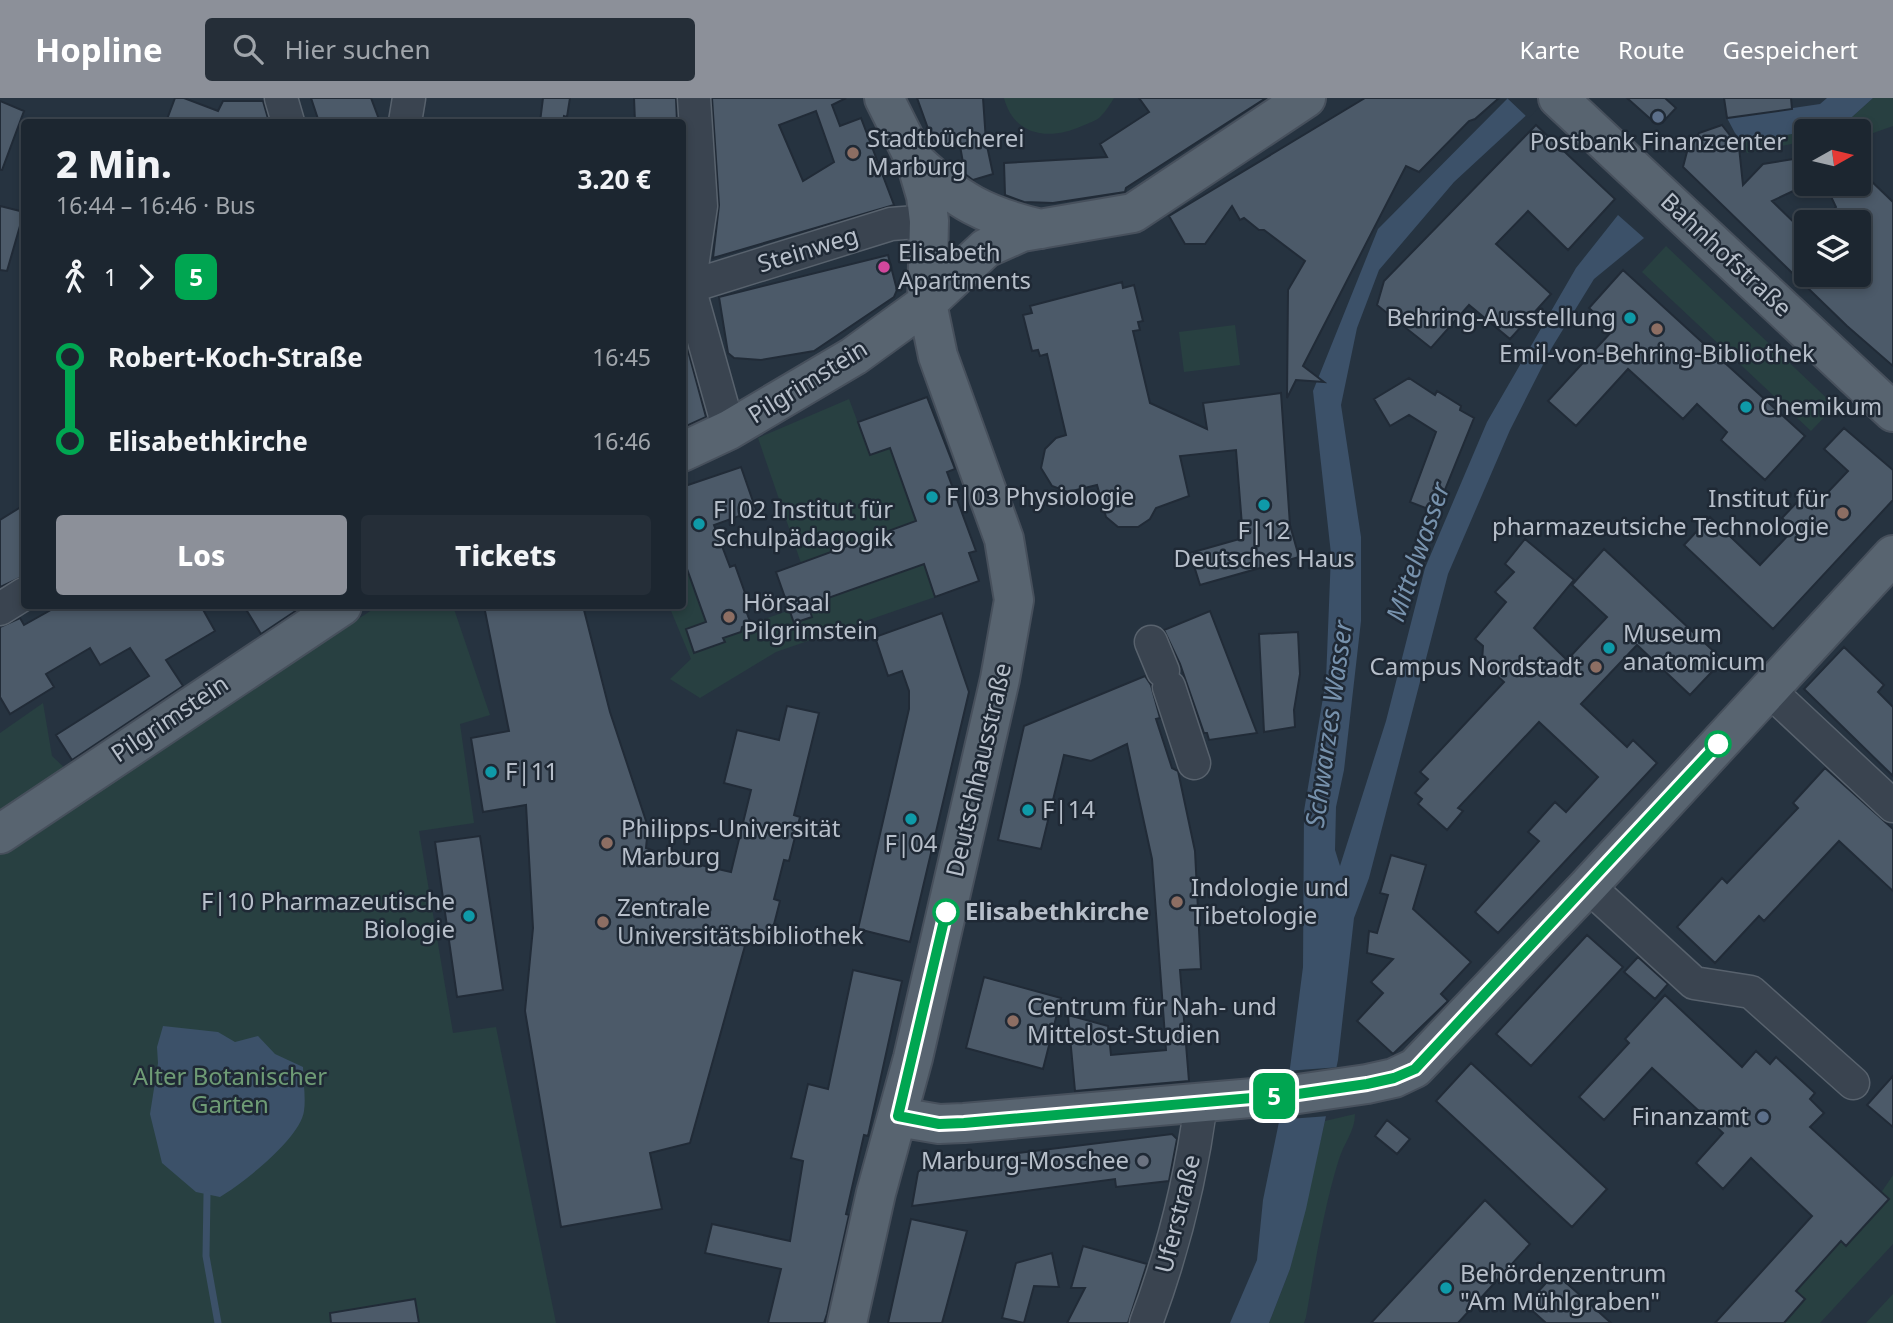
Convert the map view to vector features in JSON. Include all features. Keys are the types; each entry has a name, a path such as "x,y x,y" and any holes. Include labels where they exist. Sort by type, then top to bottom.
{"main road":[{"path":"884,98 916,162 946,190 973,208 1002,220 1043,229"},
{"name":"Pilgrimstein","path":"686,450 729,430 853,356 927,303 986,248 1022,232 1133,213 1306,98"},
{"name":"Bahnhofstraße","path":"1559,99 1893,412"},
{"name":"Deutschhausstraße","path":"847,1323 1000,679 1014,600 1004,539 938,356 927,303 929,221 916,162"},
{"path":"898,1116 939,1124 964,1123 1201,1103 1343,1088 1394,1078 1415,1069 1893,555"},
{"name":"Pilgrimstein","path":"0,834 338,609"}],"street":[{"path":"281,98 287,119"},
{"path":"406,119 409,98"},
{"path":"694,98 701,206 689,242 694,270 687,299 729,430"},
{"name":"Steinweg","path":"687,299 891,224 929,221"},
{"path":"1151,642 1194,763"},
{"path":"1769,690 1893,806"},
{"path":"1588,886 1694,983 1751,992 1853,1083"},
{"name":"Uferstraße","path":"1146,1323 1173,1245 1188,1188 1201,1103"}],"green space":[{"path":"1004,98 1114,98 1095,121 1070,131 1045,134 1024,128 1016,121"},
{"path":"1873,98 1893,98 1893,126 1871,134 1871,119 1850,119"},
{"path":"1794,134 1794,143 1747,153 1743,142"},
{"path":"1666,246 1835,406 1811,431 1642,272"},
{"path":"1235,325 1240,365 1184,372 1179,332"},
{"path":"849,399 870,455 890,448 916,521 801,563 758,438"},
{"path":"686,556 706,622 686,630 694,653 725,642 722,633 740,632 742,627 790,610 812,617 808,605 924,564 935,597 776,652 700,698 670,679 691,659 670,609 686,609"},
{"name":"Alter Botanischer Garten","path":"373,609 454,609 490,715 460,724 474,823 419,831 453,1033 496,1027 556,1323 0,1323 0,852"},
{"path":"43,703 52,756 68,771 0,817 0,733"},
{"path":"1355,1114 1328,1198 1304,1323 1269,1323 1290,1269 1325,1121"},
{"path":"1893,1175 1893,1244 1820,1323 1784,1323 1805,1300 1796,1291 1841,1241 1846,1245"},
{"path":"1893,1294 1893,1323 1866,1323"}],"water":[{"name":"Schwarzes Wasser","path":"1508,98 1531,111 1454,182 1379,270 1357,328 1341,405 1361,537 1361,621 1344,770 1336,807 1335,850 1340,866 1386,721 1425,568 1487,422 1576,268 1618,215 1644,238 1594,279 1551,349 1510,430 1448,574 1369,878 1354,918 1338,1060 1306,1209 1290,1269 1269,1323 1230,1323 1257,1260 1263,1200 1290,1068 1303,967 1304,811 1326,680 1331,554 1313,391 1378,229"},
{"path":"1827,98 1873,98 1850,119 1794,119 1794,134 1743,142 1727,118 1820,104"},
{"path":"163,1026 218,1032 235,1042 258,1036 275,1054 303,1067 305,1106 300,1122 282,1147 242,1182 220,1197 196,1192 162,1163 150,1114 158,1063 157,1047"}],"pier":[{"path":"1507,98 1550,98 1528,118"},
{"path":"1340,1067 1329,1116 1275,1120 1286,1071"}],"building":[{"path":"175,98 184,98 218,111 223,101 263,101 268,119 167,119"},
{"path":"311,98 371,98 379,119 318,119"},
{"path":"543,98 570,98 567,117 540,119"},
{"path":"634,98 676,98 677,119 635,119"},
{"path":"712,98 846,98 832,105 840,126 861,118 894,205 713,258 719,205","holes":["816,111 834,162 803,181 779,125"]},
{"path":"917,98 983,98 986,141 993,174 973,180 965,174 959,140 935,148"},
{"path":"1139,98 1266,98 1126,188 1125,192 1053,203 1024,202 1005,195 1004,163 1107,157 1100,144 1149,112"},
{"path":"1365,98 1499,98 1469,121 1419,172 1406,166 1303,366 1324,382 1296,380 1287,398 1288,290 1305,261 1264,230 1259,230 1244,218 1240,220 1232,206 1205,244 1185,244 1169,216"},
{"name":"Postbank Finanzcenter","path":"1627,98 1665,98 1676,108 1662,123 1655,123"},
{"path":"1724,98 1791,98 1792,109 1727,118"},
{"path":"0,101 24,111 0,170"},
{"path":"1536,125 1615,199 1568,250 1528,211 1496,244 1551,294 1510,339 1469,305 1431,348 1377,305 1384,281"},
{"path":"1722,125 1739,147 1743,185 1763,164 1794,159 1794,191 1772,201 1794,222 1794,275 1683,167 1689,144 1693,144 1699,133"},
{"path":"1871,181 1893,202 1893,366 1807,287 1871,287 1871,210 1833,210 1836,207 1831,196 1871,196"},
{"path":"0,206 21,211 21,222 7,271 0,270"},
{"path":"888,255 897,290 894,297 814,351 761,360 734,358 728,353 719,297"},
{"path":"1623,270 1805,436 1765,480 1721,440 1727,432 1697,404 1683,419 1628,369 1576,426 1548,401 1613,330 1589,308"},
{"path":"1122,282 1123,288 1134,285 1143,321 1138,322 1140,330 1133,331 1150,403 1207,429 1203,403 1281,393 1290,525 1299,557 1200,585 1190,553 1243,538 1236,450 1180,456 1189,496 1156,508 1150,519 1138,527 1118,527 1106,517 1097,485 1068,492 1052,486 1041,468 1045,449 1056,438 1066,435 1047,354 1040,356 1038,350 1032,351 1023,315 1032,313 1030,306"},
{"path":"686,343 706,417 686,426"},
{"path":"1409,378 1435,395 1437,391 1474,418 1436,512 1410,502 1436,432 1409,415 1390,426 1374,399"},
{"name":"F|03 Physiologie","path":"927,397 955,469 947,472 976,551 969,553 979,581 935,597 924,564 808,605 812,617 794,623 776,572 916,521 890,448 870,455 858,422"},
{"path":"1844,428 1893,470 1893,500 1773,629 1684,545 1710,517 1760,565 1794,529 1782,518 1801,498 1812,509 1848,471 1824,449"},
{"path":"741,467 756,510 714,525 730,567 735,565 750,607 745,608 751,624 742,627 741,632 723,638 725,642 694,653 686,629 706,622 686,566 686,486"},
{"path":"21,507 21,577 0,587 0,520"},
{"path":"1525,539 1574,580 1534,628 1567,660 1607,617 1572,585 1604,549 1723,660 1690,695 1637,645 1581,704 1627,747 1633,740 1657,763 1498,933 1475,912 1539,841 1528,832 1555,802 1566,812 1598,777 1539,722 1458,808 1463,811 1447,830 1418,804 1422,799 1415,793 1428,779 1420,772 1504,682 1482,662 1483,646 1475,639 1506,602 1495,592 1514,572 1505,564"},
{"path":"53,609 203,609 215,631 166,660 183,686 72,760 56,735 149,676 130,648 100,665 90,648 46,674 54,687 10,714 0,697 0,627 20,618 24,625"},
{"path":"246,609 298,609 261,634"},
{"name":"Zentrale Universitätsbibliothek","path":"485,609 584,609 610,712 648,827 646,848 683,861 731,872 751,790 724,783 737,730 779,740 787,706 819,713 794,815 800,817 789,861 784,860 774,899 780,901 770,940 748,935 690,1143 650,1153 662,1209 561,1227 525,1011 533,928 526,805 483,812 471,738 509,731"},
{"path":"1210,611 1257,733 1209,740 1164,630"},
{"name":"F|04","path":"942,613 969,692 910,942 858,929 909,709 909,691 902,671 888,676 875,637"},
{"path":"1298,632 1300,674 1294,710 1295,727 1264,732 1259,634"},
{"path":"1844,647 1884,685 1878,692 1893,707 1893,776 1804,689"},
{"name":"F|14","path":"1145,676 1151,685 1160,718 1156,719 1172,768 1178,771 1195,851 1201,969 1180,970 1189,1081 1075,1091 1068,1015 1108,1026 1111,1055 1166,1050 1152,859 1127,744 1091,761 1064,755 1041,849 998,840 1024,726"},
{"path":"1825,768 1893,829 1893,891 1839,841 1764,921 1759,916 1715,963 1677,927 1722,878 1727,883 1798,808 1793,803"},
{"name":"F|10 Pharmazeutische Biologie","path":"480,836 503,990 457,997 435,842"},
{"path":"1391,855 1426,865 1413,909 1471,962 1441,994 1448,1001 1393,1054 1357,1021 1383,993 1371,982 1393,959 1367,953 1369,931 1377,933 1388,895 1380,893"},
{"path":"1587,935 1623,967 1531,1066 1496,1034"},
{"path":"1638,957 1668,984 1655,999 1624,972"},
{"path":"853,970 902,981 868,1136 864,1135 846,1214 849,1215 827,1314 824,1323 768,1323 781,1269 705,1253 712,1224 790,1241 803,1161 791,1158 808,1084 828,1089"},
{"path":"984,977 1061,998 1043,1069 966,1048"},
{"name":"Finanzamt","path":"1665,995 1742,1067 1756,1051 1770,1064 1776,1057 1815,1093 1810,1099 1824,1113 1810,1127 1889,1199 1846,1246 1841,1241 1796,1291 1805,1299 1784,1323 1715,1323 1812,1216 1751,1158 1723,1189 1696,1163 1723,1133 1652,1068 1604,1120 1579,1097 1629,1043 1625,1039"},
{"path":"1471,1063 1607,1189 1572,1227 1436,1101"},
{"path":"1893,1076 1893,1127 1867,1105"},
{"path":"1387,1120 1410,1139 1397,1154 1375,1136"},
{"path":"1172,1134 1177,1139 1169,1181 1116,1187 1115,1179 912,1206 918,1172 928,1164"},
{"name":"Behördenzentrum \"Am Mühlgraben\"","path":"1485,1200 1530,1244 1458,1323 1371,1323"},
{"path":"911,1219 967,1231 942,1323 888,1323"},
{"path":"1083,1246 1147,1264 1128,1323 1067,1323 1085,1288 1071,1288"},
{"path":"1052,1253 1059,1287 1034,1286 1024,1323 1002,1318 1016,1263"},
{"path":"1555,1273 1611,1323 1546,1323 1526,1305"},
{"path":"415,1299 419,1323 331,1323 330,1313"}],"waterway":[{"path":"207,1194 206,1256 218,1323"}],"bus line":[{"name":"5","path":"946,912 898,1116 939,1124 964,1123 1113,1108 1256,1098 1367,1084 1394,1078 1415,1069 1718,744"}],"place":[{"name":"Postbank Finanzcenter","path":"1658,117"},
{"name":"Stadtbücherei Marburg","path":"853,153"},
{"name":"Elisabeth Apartments","path":"884,267"},
{"name":"Behring-Ausstellung","path":"1630,318"},
{"name":"Emil-von-Behring-Bibliothek","path":"1657,329"},
{"name":"Chemikum","path":"1746,407"},
{"name":"F|03 Physiologie","path":"932,497"},
{"name":"F|12 Deutsches Haus","path":"1264,505"},
{"name":"Institut für pharmazeutsiche Technologie","path":"1843,513"},
{"name":"F|02 Institut für Schulpädagogik","path":"699,524"},
{"name":"Hörsaal Pilgrimstein","path":"729,617"},
{"name":"Museum anatomicum","path":"1609,648"},
{"name":"Campus Nordstadt","path":"1596,667"},
{"name":"F|11","path":"491,772"},
{"name":"F|14","path":"1028,810"},
{"name":"F|04","path":"911,819"},
{"name":"Philipps-Universität Marburg","path":"607,843"},
{"name":"Indologie und Tibetologie","path":"1177,902"},
{"name":"Elisabethkirche","path":"946,912"},
{"name":"F|10 Pharmazeutische Biologie","path":"469,916"},
{"name":"Zentrale Universitätsbibliothek","path":"603,922"},
{"name":"Centrum für Nah- und Mittelost-Studien","path":"1013,1021"},
{"name":"Finanzamt","path":"1763,1117"},
{"name":"Marburg-Moschee","path":"1143,1161"},
{"name":"Behördenzentrum \"Am Mühlgraben\"","path":"1446,1288"}],"water label":[{"name":"Mittelwasser","path":"1418,552"}]}
